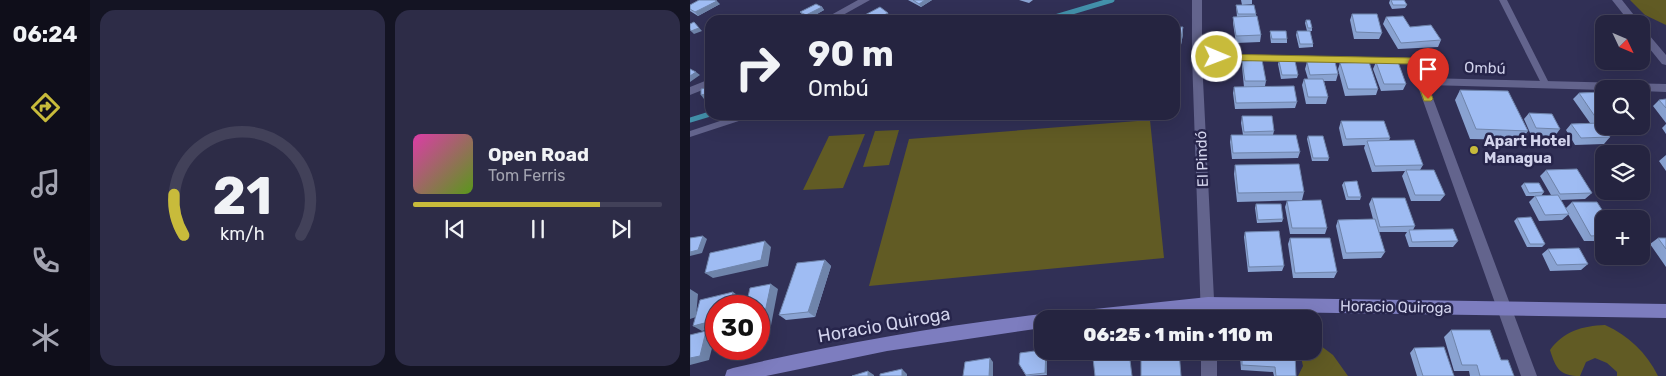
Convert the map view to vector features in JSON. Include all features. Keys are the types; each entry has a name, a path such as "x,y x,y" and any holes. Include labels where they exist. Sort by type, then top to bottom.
{"main road":[{"name":"Horacio Quiroga","path":"1322,311 1504,309 1666,311"},
{"name":"Horacio Quiroga","path":"733,376 817,356 977,328 1034,322"}],"street":[{"path":"837,15 865,0"},
{"name":"El Pindó","path":"1197,0 1197,57 1208,310"},
{"path":"1616,0 1628,15"},
{"path":"1650,42 1666,62"},
{"path":"1197,57 1414,61 1529,376"},
{"name":"Ombú","path":"1422,81 1666,88"},
{"path":"690,91 705,85"},
{"path":"1209,360 1209,376"}],"lane":[{"path":"1503,0 1546,85"},
{"path":"690,134 733,120"}],"shaded area":[{"path":"1630,0 1666,0 1666,25 1650,17 1650,15 1645,15"},
{"path":"1150,120 1164,258 869,286 909,139"},
{"path":"899,130 889,165 863,167 875,131"},
{"path":"865,134 843,188 803,190 829,136"},
{"path":"1605,325 1622,334 1636,346 1648,359 1658,376 1617,376 1617,372 1607,363 1595,358 1586,362 1580,376 1568,375 1557,367 1550,350 1561,338 1581,328"},
{"path":"1322,347 1333,355 1348,376 1298,376 1303,366 1302,360 1322,360"}],"building":[{"path":"699,0 717,1 695,12 690,9 690,5"},
{"path":"913,0 925,0 919,4"},
{"path":"1391,0 1404,0 1407,5 1393,5"},
{"path":"816,4 822,7 806,15 800,12"},
{"path":"1236,5 1254,5 1256,14 1238,14"},
{"path":"880,7 888,13 884,15 865,15"},
{"path":"1352,14 1377,14 1382,33 1356,32"},
{"path":"1257,16 1261,35 1236,36 1233,17"},
{"path":"1403,16 1410,27 1431,25 1441,40 1401,43 1386,17"},
{"path":"1306,20 1310,20 1312,28 1308,28"},
{"path":"694,22 699,28 691,31 690,24"},
{"path":"1180,27 1183,27 1180,43"},
{"path":"1270,31 1286,31 1287,39 1272,39"},
{"path":"1297,31 1310,31 1313,44 1300,44"},
{"path":"1262,60 1266,81 1245,81 1242,61"},
{"path":"1279,61 1295,61 1298,75 1282,75"},
{"path":"1307,62 1335,62 1338,74 1310,75"},
{"path":"1369,62 1378,89 1348,89 1340,63"},
{"path":"1376,62 1398,62 1406,84 1384,84"},
{"path":"690,69 696,72 690,76"},
{"path":"1304,79 1323,79 1328,97 1308,97"},
{"path":"1294,86 1297,102 1236,103 1234,87"},
{"path":"705,88 705,94 701,95 701,89"},
{"path":"1460,90 1508,91 1528,131 1476,129"},
{"path":"1595,92 1595,117 1579,93"},
{"path":"1666,99 1666,108 1659,100"},
{"path":"1529,113 1552,114 1560,129 1536,128"},
{"path":"1242,116 1272,116 1274,131 1244,132"},
{"path":"1341,121 1384,121 1390,138 1346,139"},
{"path":"1595,123 1595,135 1609,135 1610,137 1581,138 1571,124"},
{"path":"1231,135 1296,135 1300,152 1233,153"},
{"path":"1308,136 1323,136 1329,158 1313,158"},
{"path":"1414,140 1423,165 1375,166 1367,141"},
{"path":"1299,164 1304,192 1238,193 1235,165"},
{"path":"1577,169 1592,193 1560,194 1546,170"},
{"path":"1406,170 1434,170 1445,195 1415,195"},
{"path":"1357,181 1361,197 1348,197 1344,182"},
{"path":"1524,183 1539,183 1544,192 1529,193"},
{"path":"1558,195 1569,214 1545,215 1535,196"},
{"path":"1372,198 1405,198 1415,226 1380,227"},
{"path":"1321,200 1327,228 1292,228 1287,201"},
{"path":"1572,202 1597,202 1602,210 1595,210 1595,236 1591,236"},
{"path":"1256,204 1281,204 1283,219 1258,220"},
{"path":"1531,217 1545,244 1530,244 1517,218"},
{"path":"1375,219 1385,252 1346,253 1338,220"},
{"path":"1453,229 1458,241 1412,242 1409,230"},
{"path":"1279,231 1284,266 1249,267 1245,232"},
{"path":"703,236 698,250 690,252 690,238"},
{"path":"1290,238 1330,238 1337,272 1295,273"},
{"path":"1658,238 1666,238 1666,249"},
{"path":"765,241 761,260 705,273 710,253"},
{"path":"1579,248 1588,264 1557,265 1548,249"},
{"path":"825,260 808,312 779,315 797,263"},
{"path":"771,284 769,295 748,295 750,288"},
{"path":"733,292 732,295 721,295"},
{"path":"705,299 705,323 693,326 700,300"},
{"path":"1451,330 1490,330 1501,360 1508,360 1514,376 1480,376 1477,365 1462,365"},
{"path":"705,331 700,356 690,358 690,335"},
{"path":"1444,347 1454,376 1423,376 1414,348"},
{"path":"1034,351 1034,360 1046,360 1045,373 1026,375 1019,364 1020,353"},
{"path":"990,358 989,376 963,376 965,362"},
{"path":"1093,360 1130,360 1132,376 1095,376"},
{"path":"1141,360 1180,360 1181,376 1141,376"},
{"path":"1242,360 1295,360 1296,376 1276,376 1275,367 1242,365"},
{"path":"902,369 902,376 880,376 880,374"},
{"path":"868,371 868,376 852,376"}],"waterway":[{"path":"1062,15 1112,0"},
{"path":"690,120 705,116"}],"place":[{"name":"Apart Hotel Managua","path":"1474,150"}],"route":[{"path":"1217,57 1414,61 1428,99"}]}
